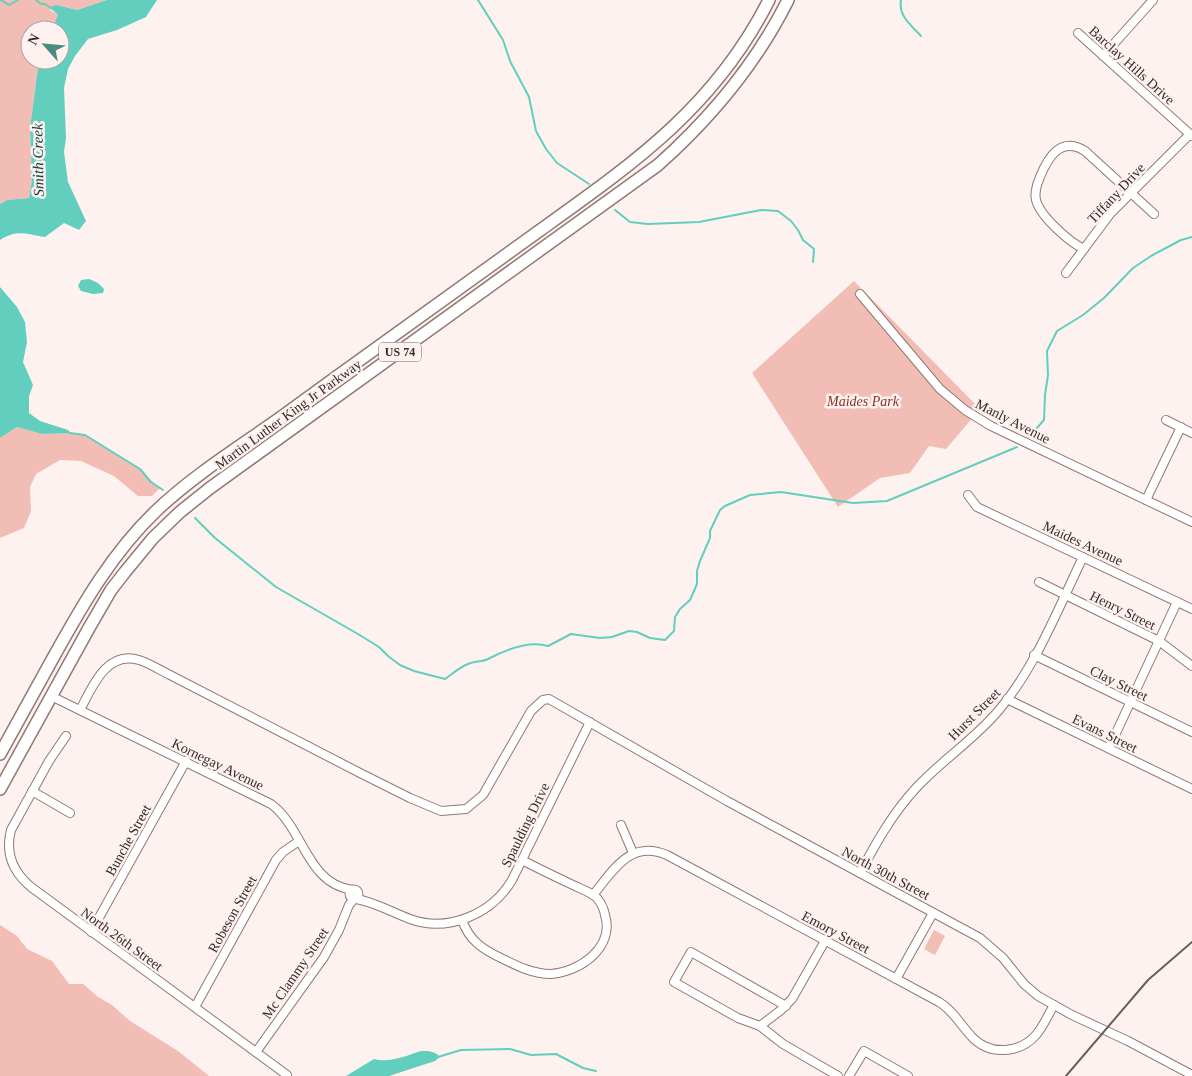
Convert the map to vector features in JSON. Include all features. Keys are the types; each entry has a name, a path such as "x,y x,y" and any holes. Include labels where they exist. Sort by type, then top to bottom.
{"highway":[{"name":"Martin Luther King Jr Parkway","path":"0,754 93,587 126,543 159,508 231,452 565,213 646,152 676,125 712,88 745,43 770,0"},
{"name":"Martin Luther King Jr Parkway","path":"0,789 111,590 138,554 166,525 210,488 658,165 699,127 732,89 763,46 788,0"}],"street":[{"path":"1103,56 1153,0"},
{"name":"Barclay Hills Drive","path":"1078,33 1191,135"},
{"name":"Tiffany Drive","path":"1066,273 1110,214 1191,135"},
{"path":"1084,249 1063,235 1036,202 1037,185 1051,155 1058,149 1068,146 1081,148 1154,214"},
{"name":"Manly Avenue","path":"860,294 940,389 965,410 991,426 1192,522"},
{"path":"1166,420 1192,433"},
{"path":"1146,500 1181,428"},
{"name":"Maides Avenue","path":"968,495 978,507 1192,609"},
{"name":"Hurst Street","path":"860,873 881,834 904,802 991,718 1020,682 1083,557"},
{"name":"Henry Street","path":"1039,582 1159,641 1192,666"},
{"path":"1109,748 1177,602"},
{"name":"Clay Street","path":"1034,655 1192,732"},
{"name":"North 30th Street","path":"80,710 98,677 112,662 126,658 138,660 170,674 410,798 441,811 466,809 483,795 531,711 543,700 549,699 727,801 986,942 1003,958 1029,989 1054,1006 1105,1029 1192,1075"},
{"name":"Kornegay Avenue","path":"51,696 271,804 287,820 318,871 352,895 411,919 424,922 442,924 462,920"},
{"name":"Evans Street","path":"1007,699 1192,789"},
{"name":"Spaulding Drive","path":"462,920 480,912 500,897 508,887 590,722"},
{"path":"66,736 32,791 70,813"},
{"name":"Bunche Street","path":"91,932 186,761"},
{"name":"North 26th Street","path":"32,791 11,830 9,846 12,863 25,882 288,1075"},
{"path":"593,895 619,864 633,853 621,825"},
{"name":"Robeson Street","path":"195,1007 276,860 283,852 299,841"},
{"name":"Emory Street","path":"633,853 646,850 667,855 945,1006 976,1040 999,1050 1013,1049 1032,1038 1054,1006"},
{"path":"462,920 468,935 485,950 516,966 534,972 559,973 576,967 598,951 605,937 608,925 605,913 599,902 593,895 522,860"},
{"name":"Mc Clammy Street","path":"256,1052 324,957 339,930 352,895"},
{"path":"896,979 933,913"},
{"path":"760,1026 786,1006 798,991 826,941"},
{"path":"786,1006 691,952 674,982 738,1018 760,1026 791,1049 838,1076"},
{"path":"850,1076 864,1051 908,1076"}],"green space":[{"path":"0,0 107,0 77,10 57,5 50,10 58,15 57,20 20,20 20,70 38,70 30,128 32,180 29,198 7,200 0,204"},
{"name":"Maides Park","path":"854,281 980,409 946,449 929,446 910,473 880,478 838,507 752,373"},
{"path":"17,427 43,434 71,433 85,435 140,469 151,482 160,488 152,496 138,496 114,476 81,461 60,460 36,474 30,487 31,511 24,528 0,538 0,438"},
{"path":"0,925 17,936 27,949 52,961 69,984 83,984 130,1021 178,1051 209,1076 0,1076"},
{"path":"934,930 945,936 935,955 924,949"}],"water":[{"path":"107,0 157,0 146,17 117,30 88,39 70,65 70,20 56,20 58,15 49,7 57,5 77,10"},
{"name":"Smith Creek","path":"38,70 68,70 64,88 66,138 64,152 68,182 86,221 79,230 64,223 45,237 17,233 0,240 0,204 7,200 29,198 32,180 30,128"},
{"path":"89,279 98,283 104,289 103,293 93,294 81,291 78,286 81,280"},
{"path":"0,287 17,307 25,322 27,342 23,362 33,385 29,396 29,413 40,421 68,430 71,433 42,434 17,427 0,438"},
{"path":"421,1051 434,1052 440,1057 435,1061 389,1076 346,1076 374,1059 392,1060"}],"waterway":[{"path":"1,0 9,5 18,0"},
{"path":"36,0 51,8"},
{"path":"478,0 503,40 510,61 529,97 536,131 546,149 557,163 589,184"},
{"path":"901,0 903,16 921,36"},
{"path":"615,210 630,222 648,224 699,222 761,210 778,211 791,221 803,240 814,249 813,262"},
{"path":"1029,437 1044,420 1048,375 1047,351 1057,331 1083,315 1104,298 1133,268 1181,240 1192,237"},
{"path":"70,433 85,435 140,469 151,482 163,490"},
{"path":"195,518 215,538 276,587 379,647 400,665 414,671 445,679 465,665 486,660 509,649 533,644 548,646 571,634 600,638 612,637 629,631 637,632 650,638 665,640 674,631 675,617 680,609 690,600 697,584 697,571 700,561 710,538 710,531 720,510 750,495 781,492 853,503 887,501 1017,447"},
{"path":"438,1057 461,1050 510,1049 531,1055 556,1054 583,1068 596,1071"}],"railway":[{"path":"1066,1076 1148,980 1192,942"}]}
